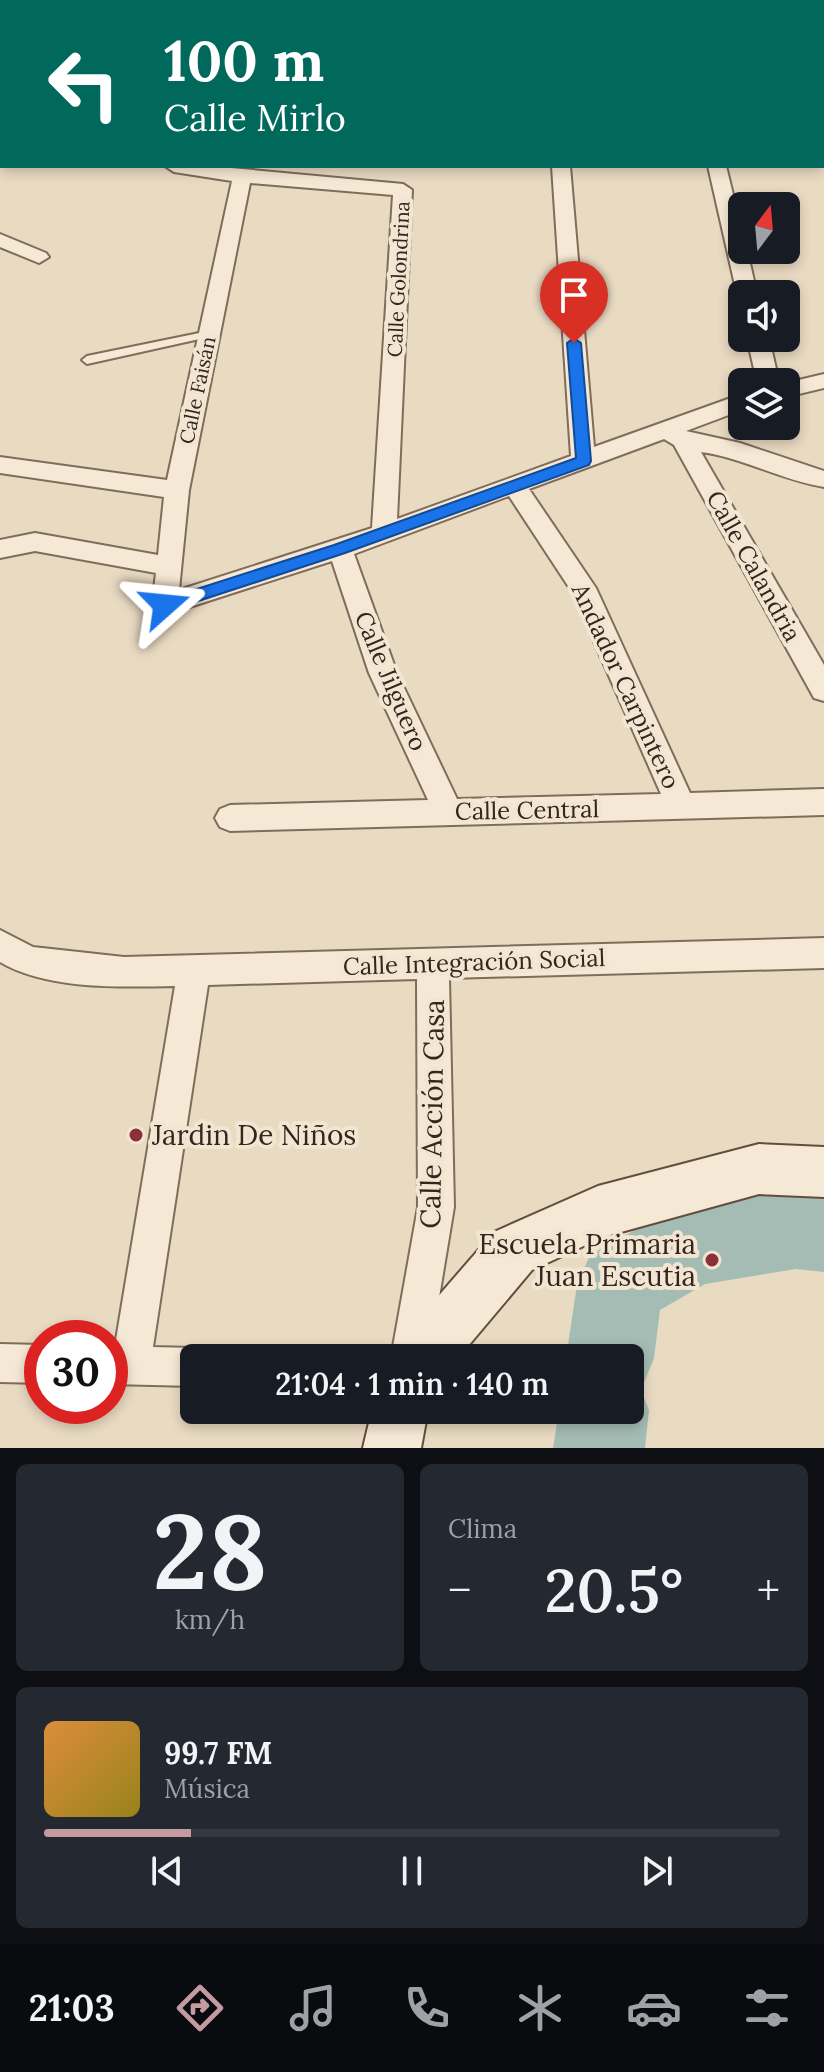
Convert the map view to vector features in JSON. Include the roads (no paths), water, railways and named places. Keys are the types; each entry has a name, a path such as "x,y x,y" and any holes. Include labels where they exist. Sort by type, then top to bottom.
{"street":[{"path":"186,168 242,177"},
{"path":"561,168 583,461"},
{"path":"717,168 744,280"},
{"name":"Calle Faisán","path":"242,177 177,490 165,605 340,549"},
{"name":"Calle Golondrina","path":"242,177 403,190 384,530"},
{"path":"0,240 39,257"},
{"path":"800,387 824,381"},
{"path":"340,549 384,530 583,461 676,436 703,414 728,406"},
{"path":"676,436 737,450 802,476 824,479"},
{"name":"Calle Calandria","path":"676,436 824,690"},
{"path":"0,465 177,490"},
{"name":"Andador Carpintero","path":"515,486 583,588 682,807"},
{"path":"0,549 35,542 169,566"},
{"name":"Calle Jilguero","path":"340,549 383,673 448,812"},
{"name":"Calle Central","path":"230,818 824,802"},
{"name":"Calle Integración Social","path":"0,945 29,962 124,972 824,953"},
{"name":"Calle Acción Casa","path":"412,1344 436,1207 433,965"},
{"path":"128,1327 194,968"},
{"path":"434,1344 513,1251 598,1212 759,1169 824,1172"},
{"path":"0,1363 24,1364"},
{"path":"128,1365 180,1367"},
{"path":"392,1448 397,1424"}],"lane":[{"path":"87,360 209,334"}],"waterway":[{"path":"612,1344 620,1285 694,1244 796,1227 824,1230"},
{"path":"599,1448 602,1424"}],"place":[{"name":"Jardin De Niños","path":"136,1135"},
{"name":"Escuela Primaria Juan Escutia","path":"712,1260"}]}
